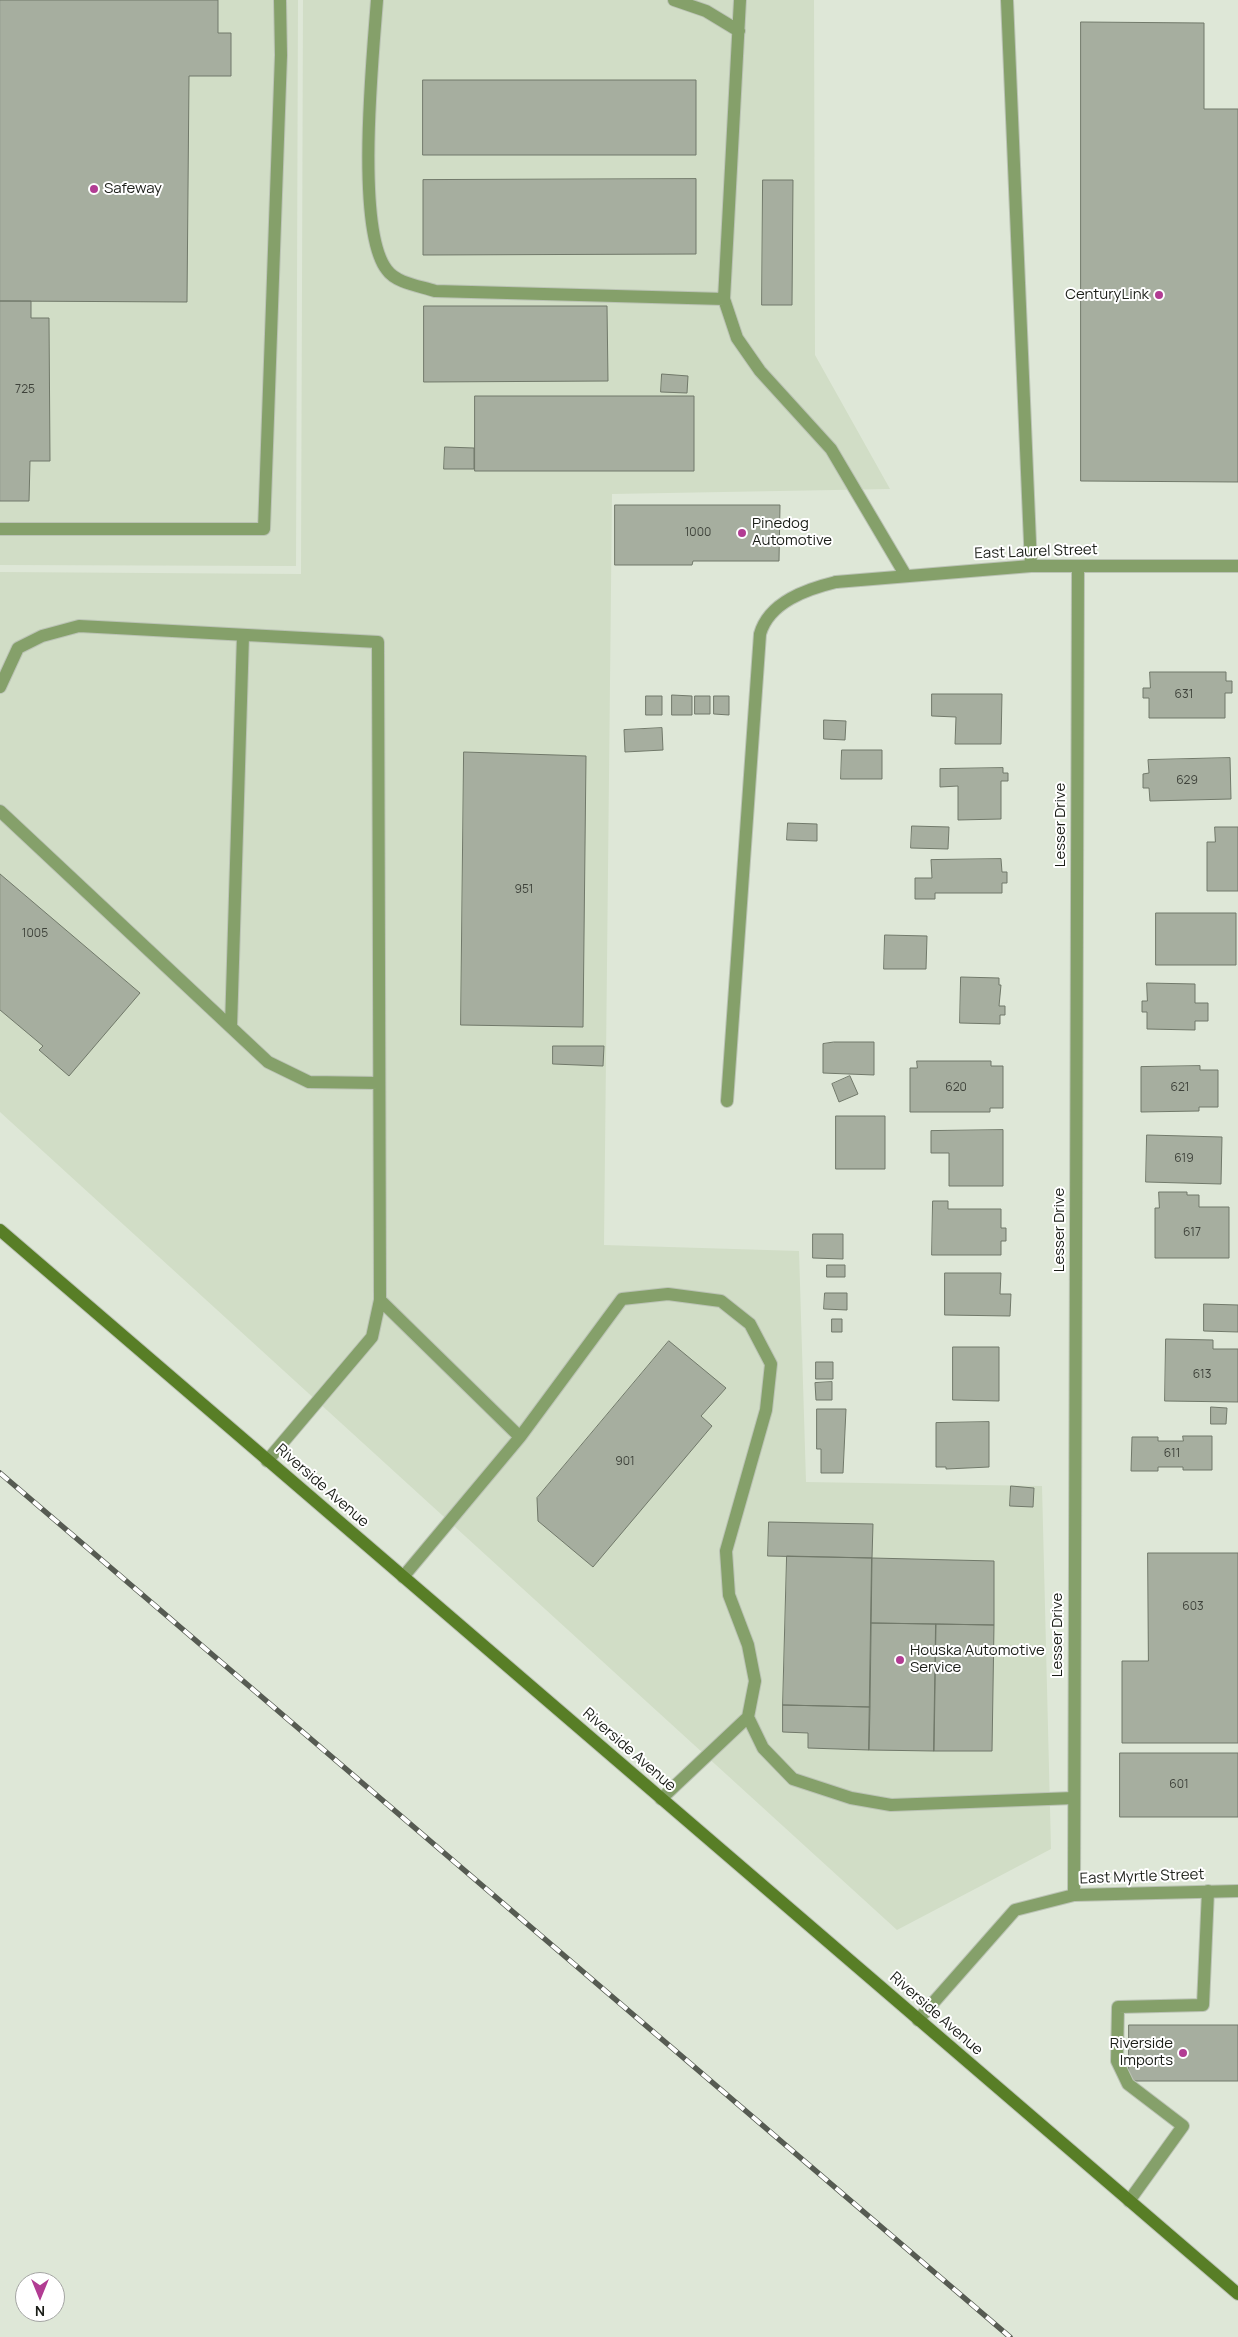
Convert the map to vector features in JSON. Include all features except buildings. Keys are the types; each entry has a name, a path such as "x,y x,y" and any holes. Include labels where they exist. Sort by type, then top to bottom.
{"main road":[{"name":"Riverside Avenue","path":"0,1230 1238,2294"}],"street":[{"path":"0,528 264,529 280,65 280,0"},
{"path":"377,0 370,98 369,170 373,230 378,253 387,272 407,283 435,291 724,298"},
{"path":"674,0 706,11 739,31"},
{"path":"740,0 724,298 737,338 760,371 831,449 906,576"},
{"path":"1007,0 1031,566"},
{"name":"East Laurel Street","path":"727,1101 760,634 767,616 795,597 836,582 1031,566 1238,566"},
{"name":"Lesser Drive","path":"1074,1895 1078,566"},
{"path":"0,687 18,648 42,636 79,626 378,642 380,1300 372,1337 268,1461"},
{"path":"231,1027 243,635"},
{"path":"0,811 268,1062 309,1082 379,1083"},
{"path":"403,1577 520,1437 622,1299 668,1294 720,1301 750,1324 771,1364 766,1410 726,1551 729,1595 748,1645 755,1681 748,1717 661,1799"},
{"path":"380,1300 520,1437"},
{"path":"748,1717 763,1748 793,1778 851,1798 890,1805 1074,1798"},
{"path":"1129,2201 1183,2126 1128,2084 1117,2061 1118,2007 1203,2005 1208,1891"},
{"name":"East Myrtle Street","path":"918,2020 1015,1910 1074,1895 1238,1891"}],"shaded area":[{"path":"0,0 298,0 296,566 0,565"},
{"path":"303,0 814,0 815,355 890,489 612,494 604,1245 799,1251 806,1482 1042,1486 1051,1849 897,1930 0,1112 0,572 301,574"}],"railway":[{"path":"0,1473 1010,2337"}],"place":[{"name":"Safeway","path":"94,189"},
{"name":"CenturyLink","path":"1159,295"},
{"name":"Pinedog Automotive","path":"742,533"},
{"name":"Houska Automotive Service","path":"900,1660"},
{"name":"Riverside Imports","path":"1183,2053"}]}
